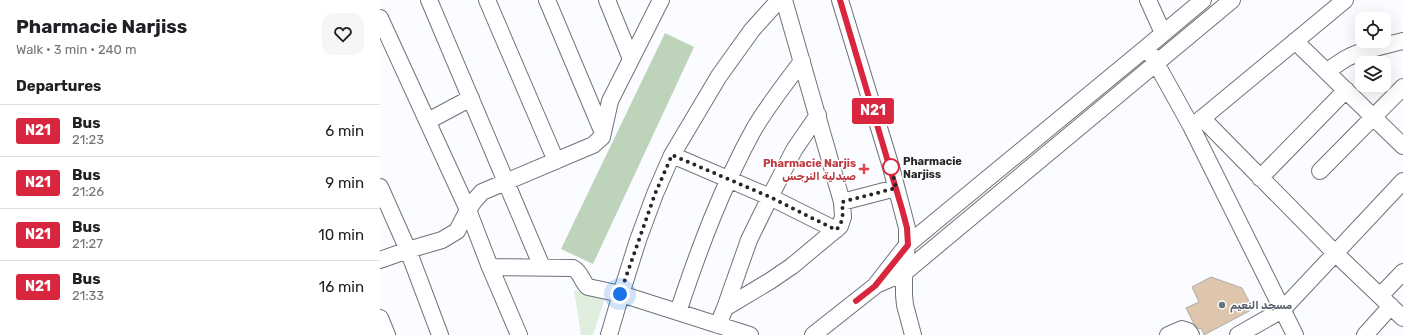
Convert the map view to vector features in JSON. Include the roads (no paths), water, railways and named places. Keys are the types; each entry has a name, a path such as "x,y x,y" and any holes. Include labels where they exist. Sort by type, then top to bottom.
{"street":[{"path":"429,0 542,267"},
{"path":"487,0 556,161"},
{"path":"547,0 603,133"},
{"path":"606,0 632,59"},
{"path":"380,260 442,240 457,231 468,210 482,192 593,146 602,137 610,101 661,0"},
{"path":"609,335 620,294 655,194 672,155 719,76 752,30 779,0"},
{"path":"725,308 792,266 836,230 840,226 843,217 842,202 784,0"},
{"path":"840,0 907,228 908,245 903,284 905,306 913,335"},
{"path":"1148,0 1163,33"},
{"path":"818,334 875,286 908,245 1203,0"},
{"path":"875,286 904,273 1232,0"},
{"path":"1197,122 1345,0"},
{"path":"380,18 468,210 519,335"},
{"path":"1295,41 1403,146"},
{"path":"1327,71 1346,58 1368,49 1403,41"},
{"path":"1147,48 1155,63 1197,122 1282,310 1295,335"},
{"path":"678,312 705,232 729,178 755,128 770,104 802,61"},
{"path":"1320,171 1403,87"},
{"path":"1260,178 1346,90"},
{"path":"428,121 471,98"},
{"path":"718,325 749,240 794,150 818,115"},
{"path":"1197,122 1260,178 1403,318"},
{"path":"672,155 729,178 836,230"},
{"path":"1238,335 1282,310 1403,181"},
{"path":"380,187 408,250 440,335"},
{"path":"842,202 896,188"},
{"path":"490,267 573,268 578,270 584,284 588,287 620,294 750,335"},
{"path":"1365,335 1403,272"},
{"path":"380,318 387,335"},
{"path":"1168,335 1182,329 1188,331 1191,335"}],"place":[{"name":"Pharmacie Narjiss","path":"891,167"},
{"name":"Pharmacie Narjis صيدلية النرجس","path":"864,169"},
{"name":"مسجد النعيم","path":"1222,305"}]}
